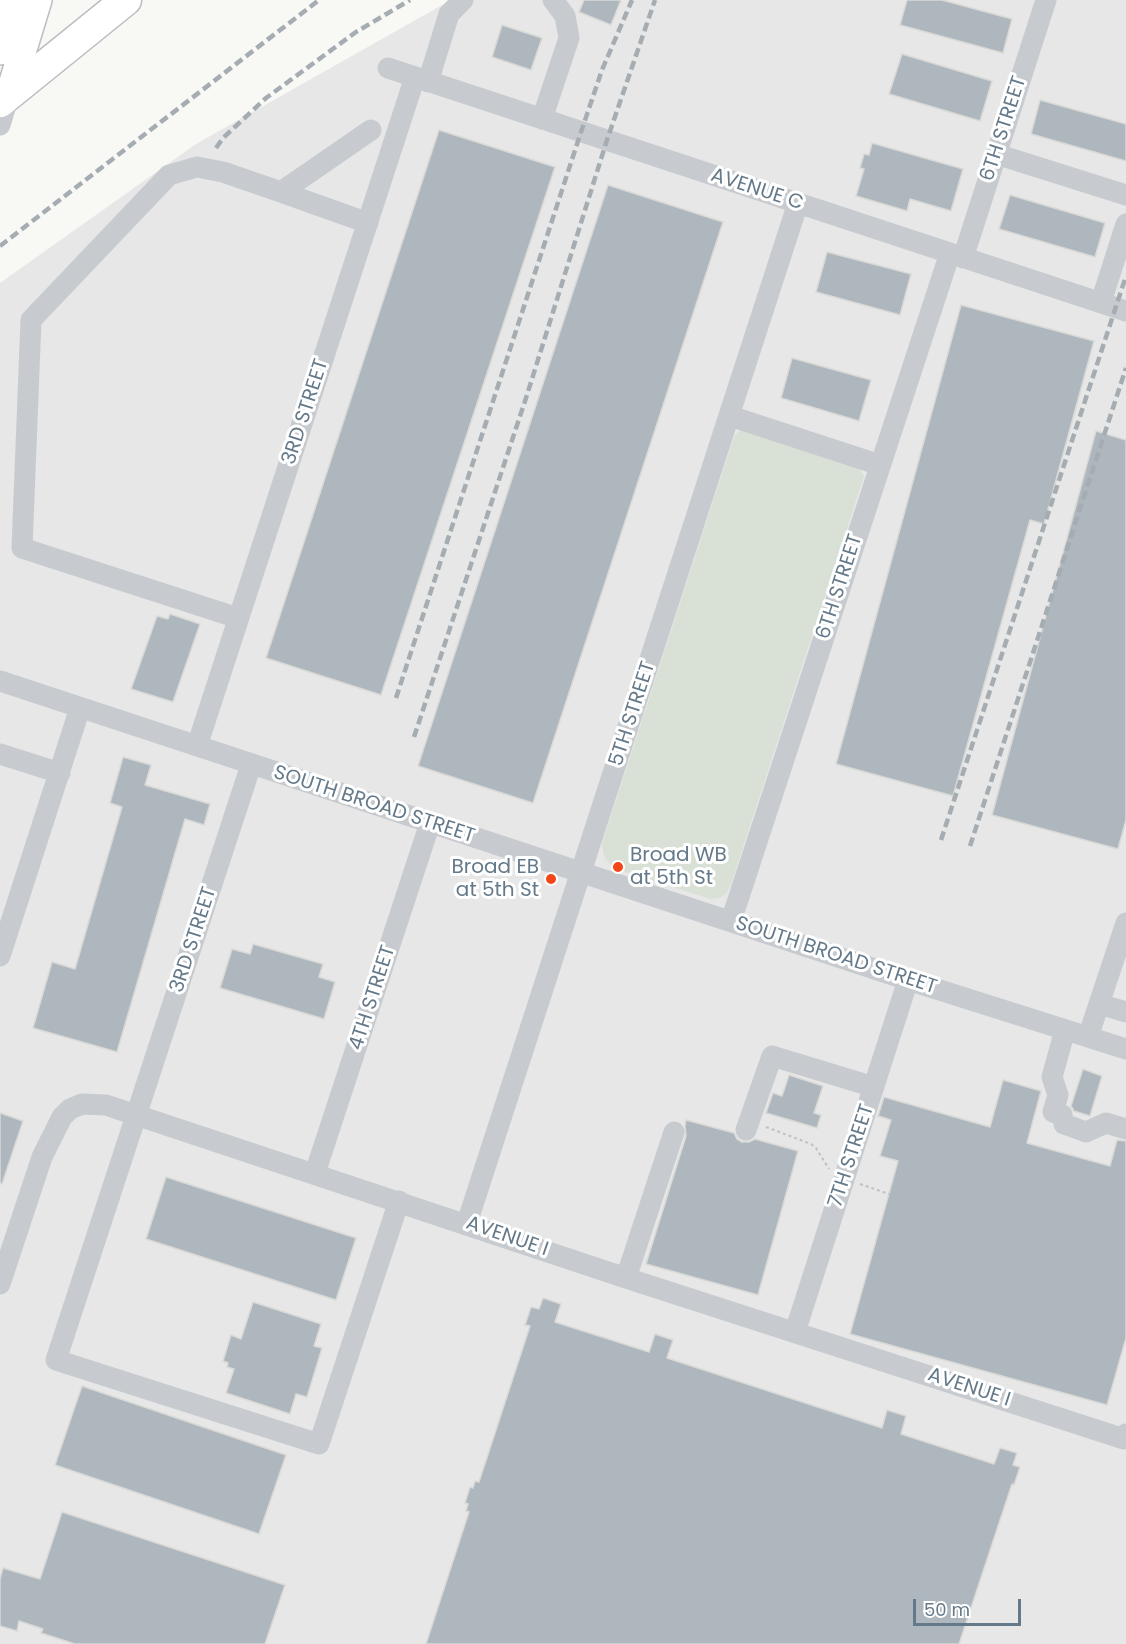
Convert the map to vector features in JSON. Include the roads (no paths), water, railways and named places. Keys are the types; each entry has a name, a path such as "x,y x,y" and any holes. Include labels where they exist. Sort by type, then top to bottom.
{"highway":[{"path":"4,99 126,0"}],"main road":[{"path":"1,47 14,0"},
{"path":"4,99 34,13"}],"street":[{"name":"3RD STREET","path":"197,746 368,223 449,14 463,0"},
{"path":"542,119 569,38 565,16 553,0"},
{"name":"6TH STREET","path":"731,921 880,465 956,255 996,154 1047,0"},
{"name":"AVENUE C","path":"387,68 1126,311"},
{"path":"0,125 4,99"},
{"path":"280,192 371,130"},
{"path":"996,154 1126,195"},
{"path":"238,618 22,548 31,320 169,175 185,169 197,167 223,172 368,223"},
{"name":"5TH STREET","path":"467,1223 798,203"},
{"path":"1101,302 1126,224"},
{"path":"730,416 880,465"},
{"name":"SOUTH BROAD STREET","path":"0,681 908,980 1088,1037 1125,1044"},
{"path":"0,956 80,708"},
{"path":"0,754 60,773"},
{"name":"3RD STREET","path":"251,765 56,1359 319,1444 399,1201"},
{"name":"4TH STREET","path":"315,1173 430,823"},
{"path":"1088,1037 1126,923"},
{"name":"7TH STREET","path":"795,1332 908,980"},
{"path":"1099,1004 1126,1012"},
{"path":"1065,1030 1052,1077 1058,1095 1053,1112 1062,1115 1064,1124 1086,1132 1106,1123 1126,1129"},
{"path":"748,1125 772,1056 874,1087"},
{"name":"AVENUE I","path":"0,1284 42,1157 62,1117 70,1109 92,1103 137,1115 467,1223 626,1278 1125,1437"},
{"path":"626,1278 674,1132"}],"railway":[{"path":"0,246 319,0"},
{"path":"216,148 223,138 266,98 356,32 410,0"},
{"path":"396,698 581,132 602,70 632,0"},
{"path":"414,737 526,398 607,140 655,0"},
{"path":"941,840 1126,276"},
{"path":"970,846 1126,368"}],"place":[{"name":"Broad WB at 5th St","path":"618,867"},
{"name":"Broad EB at 5th St","path":"551,879"}]}
